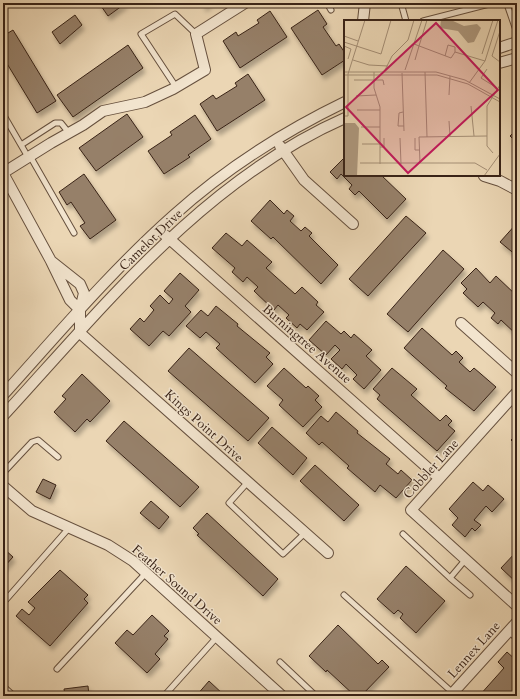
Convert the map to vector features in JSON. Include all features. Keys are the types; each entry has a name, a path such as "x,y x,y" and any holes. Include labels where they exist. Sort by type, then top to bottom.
{"street":[{"path":"80,310 70,300 51,261 3,173 103,111 146,102 205,70 196,34 245,3"},
{"path":"364,20 365,3"},
{"path":"500,48 517,42"},
{"path":"500,63 517,58"},
{"name":"Camelot Drive","path":"3,396 80,310 159,229 205,189 275,139 344,103"},
{"name":"Camelot Drive","path":"3,416 169,239 220,194 283,151 344,119"},
{"path":"275,139 304,180 353,224"},
{"path":"484,176 517,190"},
{"name":"Burningtree Avenue","path":"159,229 440,478"},
{"path":"51,261 80,284 84,293 80,310 80,333"},
{"path":"462,323 517,373"},
{"name":"Kings Point Drive","path":"80,333 247,483 328,553"},
{"name":"Cobbler Lane","path":"517,392 411,510 517,606"},
{"name":"Feather Sound Drive","path":"3,486 32,511 120,552 146,573 282,696"},
{"name":"Lennex Lane","path":"451,694 517,622"}],"lane":[{"path":"327,3 331,10"},
{"path":"401,3 406,20"},
{"path":"427,20 493,3"},
{"path":"509,3 508,7 517,33"},
{"path":"176,87 141,34 176,14 196,34"},
{"path":"3,114 74,233"},
{"path":"21,145 55,123 61,123 69,133"},
{"path":"3,396 12,406"},
{"path":"3,473 32,442 38,440 58,457"},
{"path":"247,483 229,503 283,554 305,533"},
{"path":"3,603 69,528"},
{"path":"403,534 470,595"},
{"path":"450,578 466,560"},
{"path":"57,668 146,573"},
{"path":"344,595 451,694"},
{"path":"508,631 517,639"},
{"path":"164,696 217,637"},
{"path":"280,662 316,696"},
{"path":"3,686 14,696"}],"building":[{"path":"99,3 126,3 108,16"},
{"path":"202,3 210,3 204,7"},
{"path":"318,10 327,24 323,27 336,46 339,44 344,52 344,61 322,75 291,28"},
{"path":"270,11 287,37 240,68 223,41 236,32 238,36 259,23 257,20"},
{"path":"75,15 82,25 60,44 52,32"},
{"path":"13,30 56,101 37,113 3,57 3,36"},
{"path":"128,45 143,68 73,117 57,95"},
{"path":"248,74 265,100 217,131 200,104 213,95 216,99 237,86 235,83"},
{"path":"127,114 143,137 96,171 79,148"},
{"path":"195,115 211,139 188,155 190,157 164,174 148,151 172,135 170,132"},
{"path":"517,129 517,151 512,146 516,142 510,136"},
{"path":"344,158 344,176 382,176 406,199 387,219 359,191 355,195 349,189 352,185 341,174 337,179 330,172"},
{"path":"84,174 116,220 90,239 80,226 85,223 71,202 67,205 59,192"},
{"path":"270,200 284,214 287,210 294,216 290,221 301,231 305,227 312,233 309,236 338,265 321,284 273,237 271,239 251,221"},
{"path":"406,216 426,233 368,296 349,279"},
{"path":"517,223 517,256 500,242"},
{"path":"226,233 242,246 247,240 272,262 266,268 295,294 302,287 318,302 316,305 324,312 307,330 300,324 297,328 286,318 289,315 278,305 274,310 254,291 258,287 247,277 243,282 232,272 235,268 212,248"},
{"path":"443,250 464,269 408,332 387,314"},
{"path":"476,268 490,283 496,276 517,296 517,335 501,320 498,324 491,318 495,313 483,302 478,307 463,293 467,289 461,283"},
{"path":"180,273 199,290 185,306 191,312 169,336 163,331 149,346 130,329 140,318 144,322 154,310 150,306 160,295 169,304 173,299 164,291"},
{"path":"216,306 238,324 237,326 270,353 266,357 273,364 255,383 216,348 220,344 206,332 200,338 186,326 201,310 208,316"},
{"path":"326,321 341,334 344,331 351,338 354,334 372,350 366,356 381,370 364,389 353,379 357,375 346,364 342,369 331,359 340,350 335,345 326,355 309,340"},
{"path":"422,328 452,355 456,351 463,358 459,362 470,372 474,368 496,387 474,411 445,388 447,386 404,348"},
{"path":"189,348 269,418 248,441 168,371"},
{"path":"284,368 306,388 308,386 319,396 315,400 322,407 303,427 279,405 283,400 267,386"},
{"path":"392,368 417,389 411,395 440,421 446,415 452,421 448,425 455,431 437,451 377,399 380,395 373,389"},
{"path":"82,374 110,401 90,422 87,419 75,432 54,412 66,399 62,396"},
{"path":"336,412 358,431 357,433 390,459 386,464 398,474 401,470 412,480 396,498 380,485 375,492 347,468 349,466 322,442 319,445 306,433 321,416 328,422"},
{"path":"124,421 199,487 180,507 106,441"},
{"path":"272,427 307,458 293,475 258,443"},
{"path":"517,434 517,446 511,440"},
{"path":"315,465 359,505 344,521 300,481"},
{"path":"43,479 56,485 50,499 36,492"},
{"path":"473,482 483,491 488,485 504,499 492,512 486,506 474,520 481,525 475,531 472,528 465,537 452,525 458,518 449,509"},
{"path":"151,501 169,517 159,529 140,513"},
{"path":"207,513 278,579 263,596 197,535 199,534 193,528"},
{"path":"3,548 13,557 3,568"},
{"path":"517,551 517,583 501,568"},
{"path":"406,566 445,601 416,633 400,618 403,614 398,610 394,614 377,599"},
{"path":"60,570 88,595 84,599 88,603 50,646 16,616 22,609 29,615 35,608 28,602"},
{"path":"152,615 169,631 164,636 168,639 155,654 160,659 147,673 115,643 127,630 133,635"},
{"path":"338,625 378,664 382,660 389,667 361,696 355,696 327,670 326,672 309,656"},
{"path":"507,652 517,661 517,690 511,696 479,696 504,668 498,662"},
{"path":"209,681 225,696 196,696"},
{"path":"88,686 89,696 65,696 64,689"}]}
